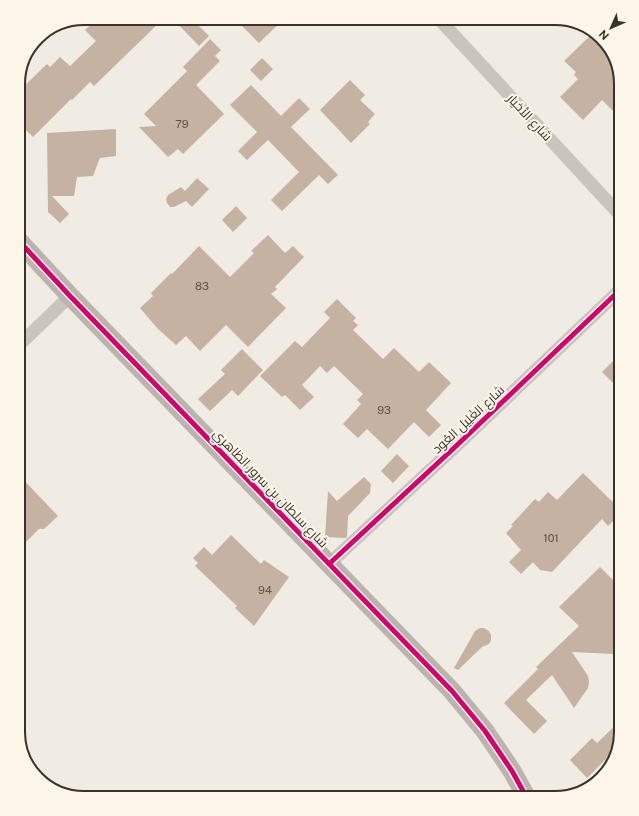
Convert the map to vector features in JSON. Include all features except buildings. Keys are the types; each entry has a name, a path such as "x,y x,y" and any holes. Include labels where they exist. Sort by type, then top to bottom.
{"street":[{"name":"شارع الأخيار","path":"444,25 614,208"},
{"name":"شارع سلطان بن سرور الظاهري","path":"25,248 461,703 485,731 512,771 523,791"},
{"path":"25,339 70,296"},
{"name":"شارع الغَلِيل العُود","path":"329,564 454,448 614,296"}],"cycle path":[{"path":"25,248 452,691 485,731 512,771 523,791"},
{"path":"329,564 454,448 614,296"}]}
